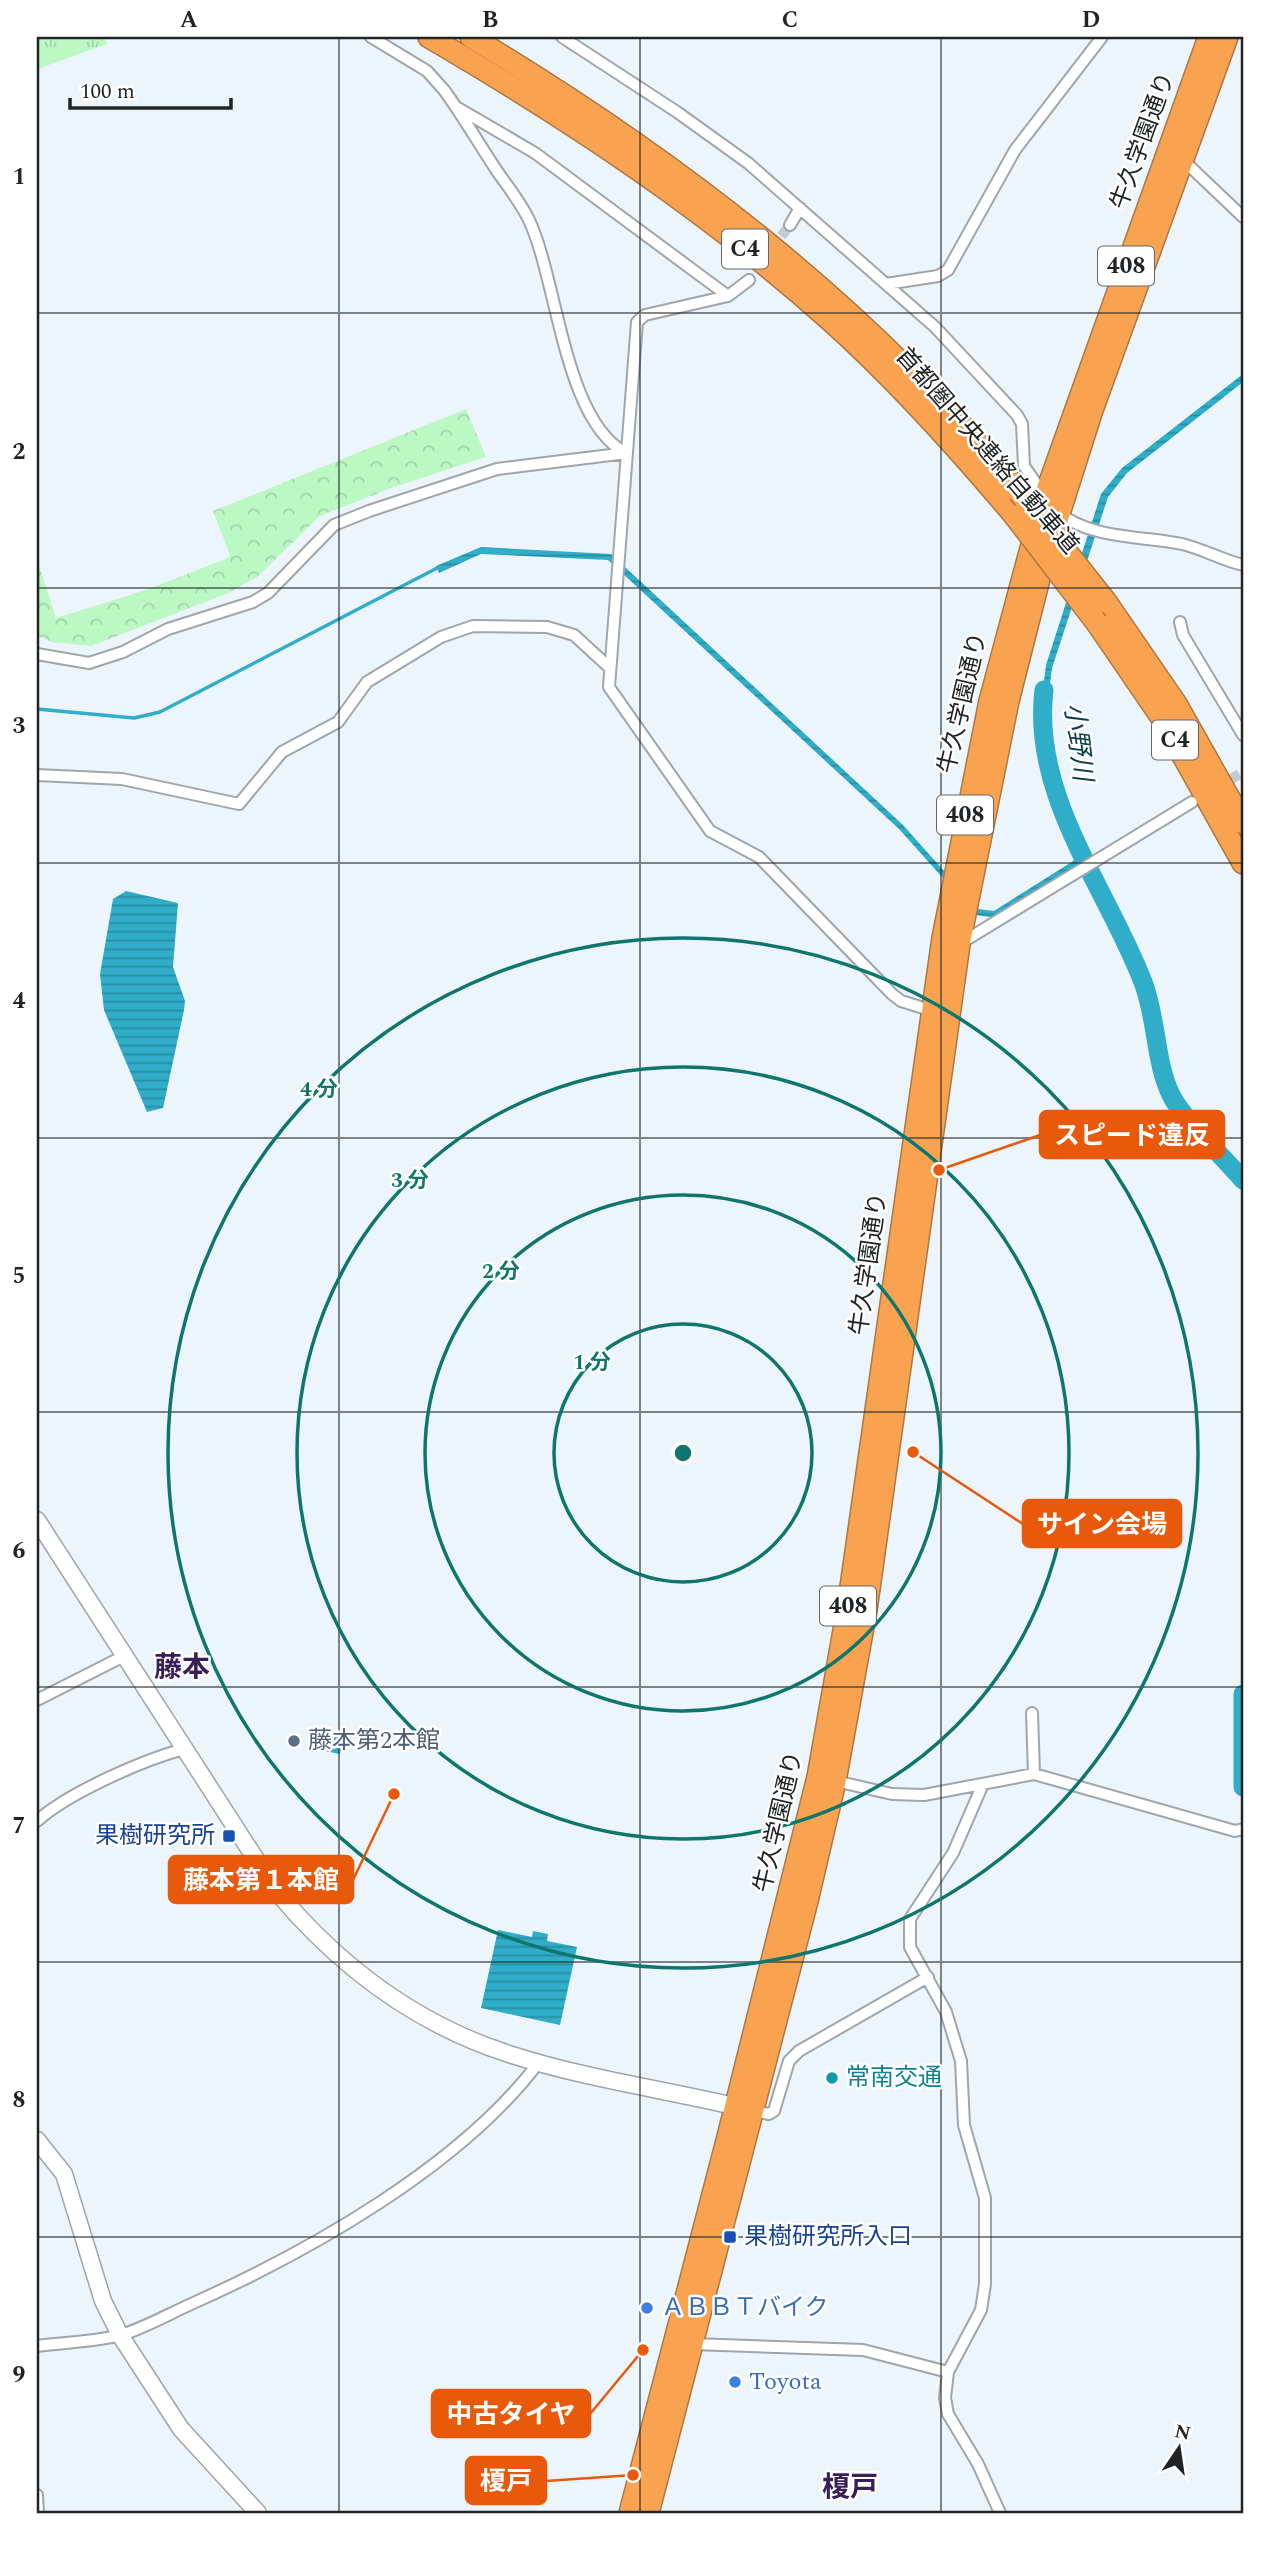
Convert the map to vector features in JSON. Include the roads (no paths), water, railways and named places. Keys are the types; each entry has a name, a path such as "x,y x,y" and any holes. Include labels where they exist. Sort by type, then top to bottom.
{"highway":[{"name":"首都圏中央連絡自動車道","path":"429,37 622,157 764,264 888,375 1015,516 1097,622 1162,718 1243,863"},
{"name":"首都圏中央連絡自動車道","path":"471,37 644,148 778,251 900,361 1019,492 1106,602 1176,704 1243,823"},
{"name":"牛久学園通り","path":"649,2513 693,2344 832,1700 940,1012 959,944 1008,701 1059,513 1176,153 1209,37"},
{"name":"牛久学園通り","path":"630,2513 744,2109 810,1889 835,1781 866,1610 940,1012 974,769 1009,622 1045,496 1176,153 1227,37"}],"street":[{"path":"370,37 427,72 456,107 527,217 539,243 583,404 598,430 610,443 627,453"},
{"path":"562,37 677,112 748,163 935,327 1017,415 1021,424 1024,467 1059,513 1070,521 1087,527 1185,545 1243,565"},
{"path":"886,284 938,276 948,270 1014,150 1102,37"},
{"path":"456,107 535,153 727,296"},
{"path":"1176,153 1243,217"},
{"path":"790,225 800,208"},
{"path":"748,280 727,296 645,316 637,322 609,687 710,831 759,857 892,994 901,1001 940,1012"},
{"path":"37,654 89,663 123,652 168,629 243,606 268,593 334,525 369,511 497,469 627,453"},
{"path":"1180,622 1182,635 1243,735"},
{"path":"37,775 122,779 239,804 282,752 338,722 367,682 441,637 473,626 547,626 564,630 584,641 610,668"},
{"path":"959,944 1192,802"},
{"path":"37,1520 277,1892 304,1924 337,1955 387,1995 424,2018 484,2045 539,2062 769,2114 774,2112 789,2061 799,2051 928,1977"},
{"path":"37,1700 124,1656"},
{"path":"1032,1713 1034,1774"},
{"path":"37,1821 69,1799 152,1757 184,1749"},
{"path":"835,1781 892,1794 924,1795 1034,1774 1239,1830"},
{"path":"983,1784 953,1853 910,1919 911,1947 946,2012 961,2061 964,2125 980,2178 986,2216 981,2310 948,2372 945,2398 948,2414 978,2464 1000,2513"},
{"path":"37,2346 120,2335 286,2258 394,2191 487,2120 539,2062"},
{"path":"37,2140 64,2174 103,2301 120,2335 181,2429 258,2513"},
{"path":"693,2344 863,2350 948,2372"},
{"path":"37,2494 38,2513"}],"water":[{"path":"1243,374 1243,382 1127,473 1108,497 1052,668 1046,714 1040,714 1046,665 1101,494 1122,468"},
{"path":"481,547 611,554 903,825 978,909 994,911 1078,858 1082,864 996,918 976,915 899,829 608,560 481,554 439,573 436,566"},
{"path":"126,891 178,903 173,967 185,1001 184,1010 163,1108 147,1112 104,1010 100,974 113,899"},
{"path":"335,1734 344,1735 340,1754 320,1750 322,1742 333,1744"},
{"path":"498,1930 532,1937 533,1931 548,1934 547,1941 577,1947 560,2025 481,2008"}],"waterway":[{"path":"37,709 134,718 160,712 439,567"},
{"name":"小野川","path":"1044,690 1043,729 1049,767 1060,804 1143,982 1171,1095 1184,1115 1243,1180"},
{"name":"小野川","path":"1081,861 1085,858"},
{"name":"小野川","path":"1243,1694 1243,1787"}],"tunnel":[{"path":"772,248 790,225"},
{"path":"1218,787 1243,772"}],"place":[{"name":"スピード違反","path":"939,1170"},
{"name":"サイン会場","path":"913,1452"},
{"name":"藤本第2本館","path":"294,1741"},
{"name":"藤本第１本館","path":"394,1794"},
{"name":"果樹研究所","path":"229,1836"},
{"name":"常南交通","path":"832,2078"},
{"name":"果樹研究所入口","path":"730,2237"},
{"name":"ＡＢＢＴバイク","path":"647,2308"},
{"name":"中古タイヤ","path":"643,2350"},
{"name":"Toyota","path":"735,2382"},
{"name":"榎戸","path":"633,2475"}],"district":[{"name":"藤本","path":"182,1667"},
{"name":"榎戸","path":"850,2487"}]}
